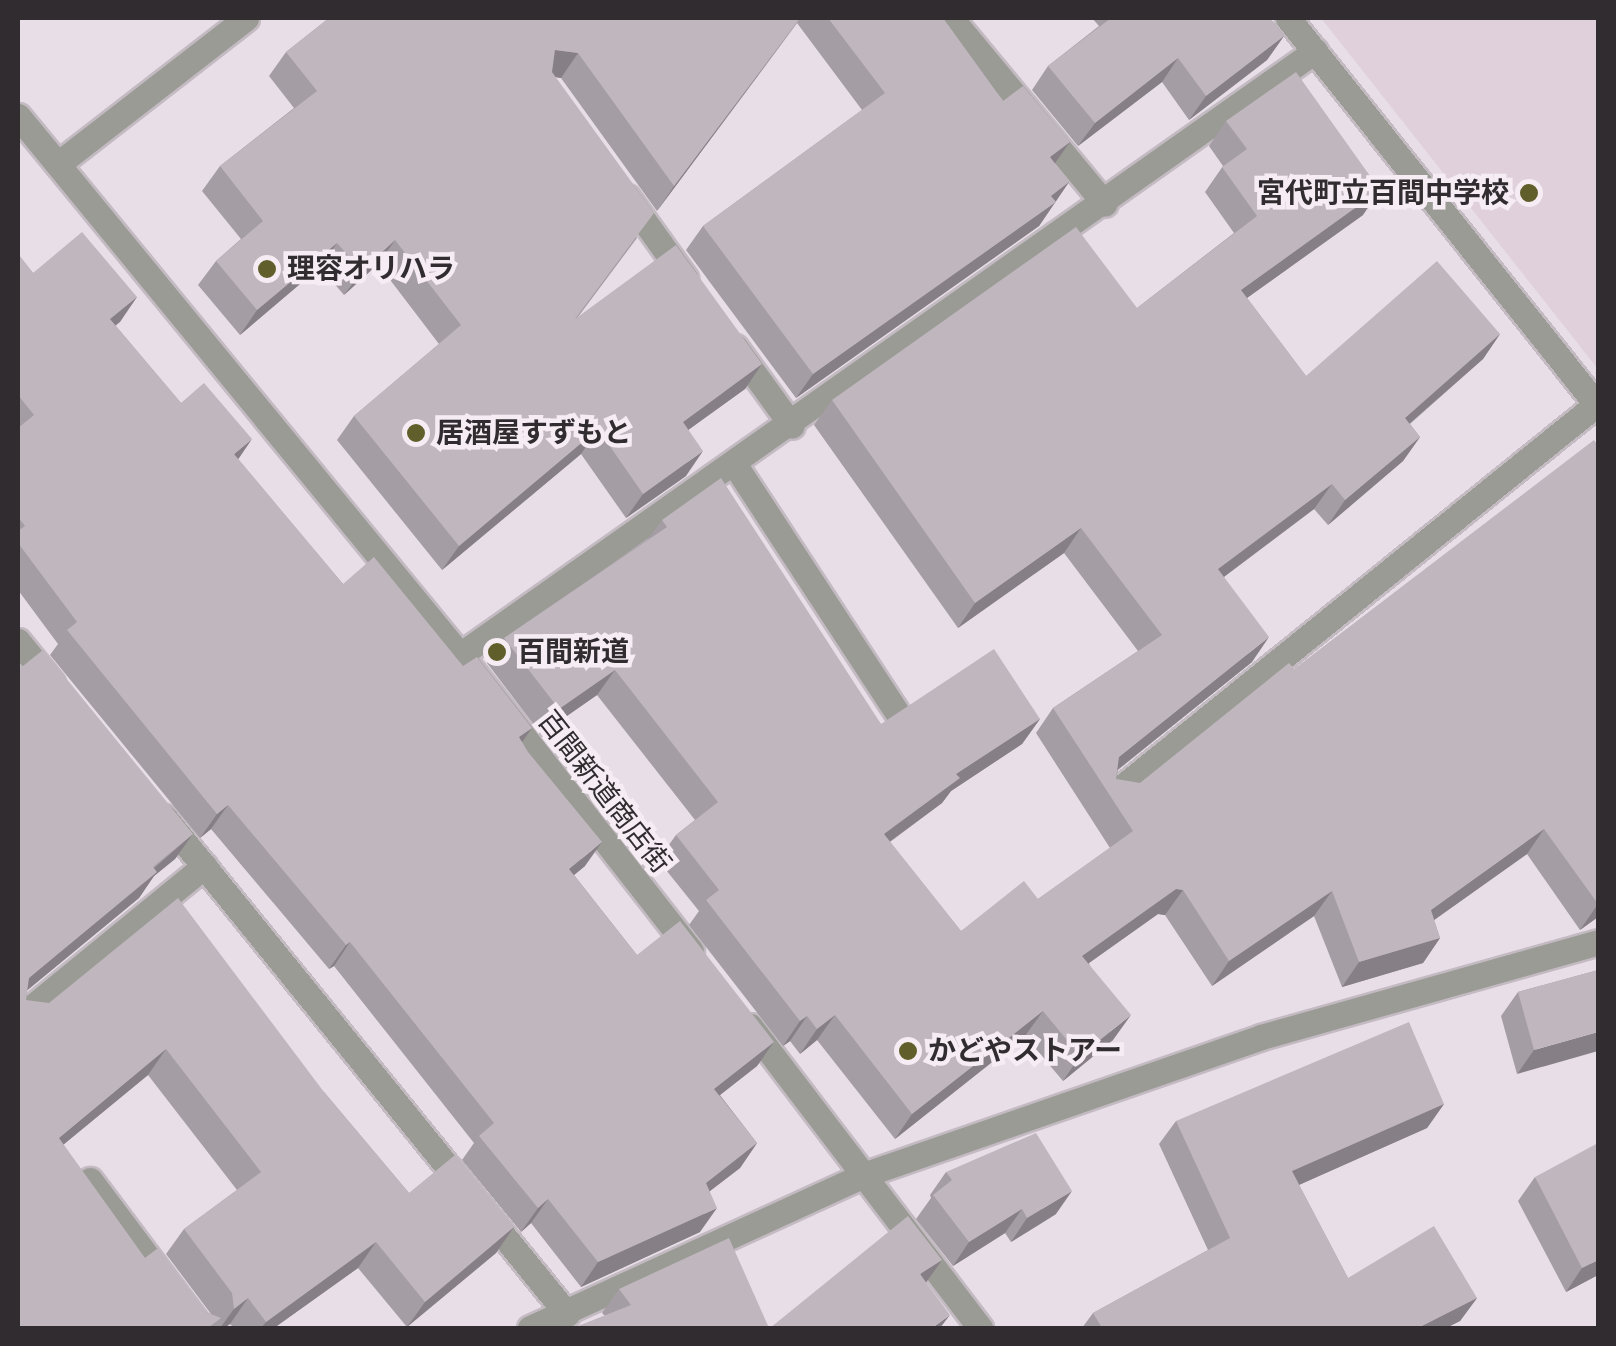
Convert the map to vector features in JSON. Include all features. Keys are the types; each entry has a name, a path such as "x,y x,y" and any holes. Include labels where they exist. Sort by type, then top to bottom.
{"street":[{"path":"58,164 246,18"},
{"path":"951,18 1105,204"},
{"path":"1112,795 1598,406 1288,18"},
{"path":"460,655 792,426 1315,52"},
{"name":"百間新道商店街","path":"18,116 460,655 706,970"},
{"path":"606,168 699,297"},
{"path":"722,329 792,426"},
{"path":"735,465 896,711"},
{"path":"18,641 67,701"},
{"path":"142,791 567,1314"},
{"path":"21,1016 204,866"},
{"path":"530,1328 866,1174 1261,1037 1598,942"},
{"path":"730,1001 980,1328"},
{"path":"90,1180 202,1328"}],"shaded area":[{"name":"宮代町立百間中学校","path":"1321,18 1598,18 1598,369"}],"building":[{"path":"329,18 800,18 674,186 578,53 555,50 552,72 654,213 575,319 676,245 762,364 683,422 703,451 643,494 598,429 459,546 354,416 461,325 395,240 362,271 337,243 257,310 216,261 263,221 220,166 317,91 286,52"},
{"path":"828,18 943,18 1003,101 1023,86 1070,142 1050,157 1069,182 1051,196 1056,202 813,374 703,226 885,93"},
{"path":"1111,18 1270,18 1284,36 1206,96 1178,58 1095,123 1048,66"},
{"path":"1296,72 1380,190 1241,290 1306,376 1437,261 1500,334 1405,418 1420,437 1345,500 1332,484 1218,569 1269,637 1119,757 1116,779 1140,783 1289,663 1294,669 1594,440 1598,446 1598,904 1544,829 1431,910 1440,938 1359,962 1332,891 1229,961 1183,890 1176,889 1082,956 1131,1015 1080,1056 1043,1011 912,1114 835,1015 817,1029 807,1016 800,1021 706,900 719,890 676,835 718,802 615,670 559,709 504,638 667,527 662,520 721,478 881,724 994,649 1040,719 956,774 960,778 884,834 961,931 1024,881 1038,899 1133,831 1053,708 1162,635 1081,528 975,603 832,400 1076,227 1137,308 1257,216 1222,167 1247,149 1226,121"},
{"path":"82,232 137,297 110,319 181,403 204,383 252,439 234,454 343,584 374,557 463,666 477,657 532,728 519,737 528,752 602,842 569,869 637,955 680,921 774,1042 714,1089 757,1143 706,1183 717,1208 598,1262 548,1199 538,1208 479,1136 494,1123 350,942 346,945 228,805 217,814 67,630 77,622 18,543 18,531 25,526 18,517 18,428 34,415 18,395 18,254 33,273"},
{"path":"43,650 193,834 153,867 157,872 29,978 26,1000 49,1003 178,898 324,1092 409,1193 455,1155 514,1227 425,1302 376,1242 266,1322 248,1298 234,1309 232,1293 184,1229 261,1172 166,1049 59,1138 145,1258 158,1248 206,1312 221,1318 208,1328 18,1328 18,670"},
{"path":"1598,970 1598,1032 1534,1050 1518,992"},
{"path":"1409,1022 1444,1104 1292,1171 1348,1278 1434,1226 1477,1298 1418,1328 1102,1328 1093,1313 1230,1238 1176,1121"},
{"path":"1036,1133 1072,1191 1027,1218 1022,1209 969,1242 933,1195 952,1180 946,1172"},
{"path":"1598,1143 1598,1260 1582,1268 1535,1177"},
{"path":"908,1216 942,1260 920,1274 950,1315 932,1328 770,1328"},
{"path":"729,1238 769,1328 573,1328 631,1305 619,1289"}],"place":[{"name":"宮代町立百間中学校","path":"1529,193"},
{"name":"理容オリハラ","path":"267,269"},
{"name":"居酒屋すずもと","path":"416,433"},
{"name":"百間新道","path":"497,652"},
{"name":"かどやストアー","path":"908,1051"}]}
